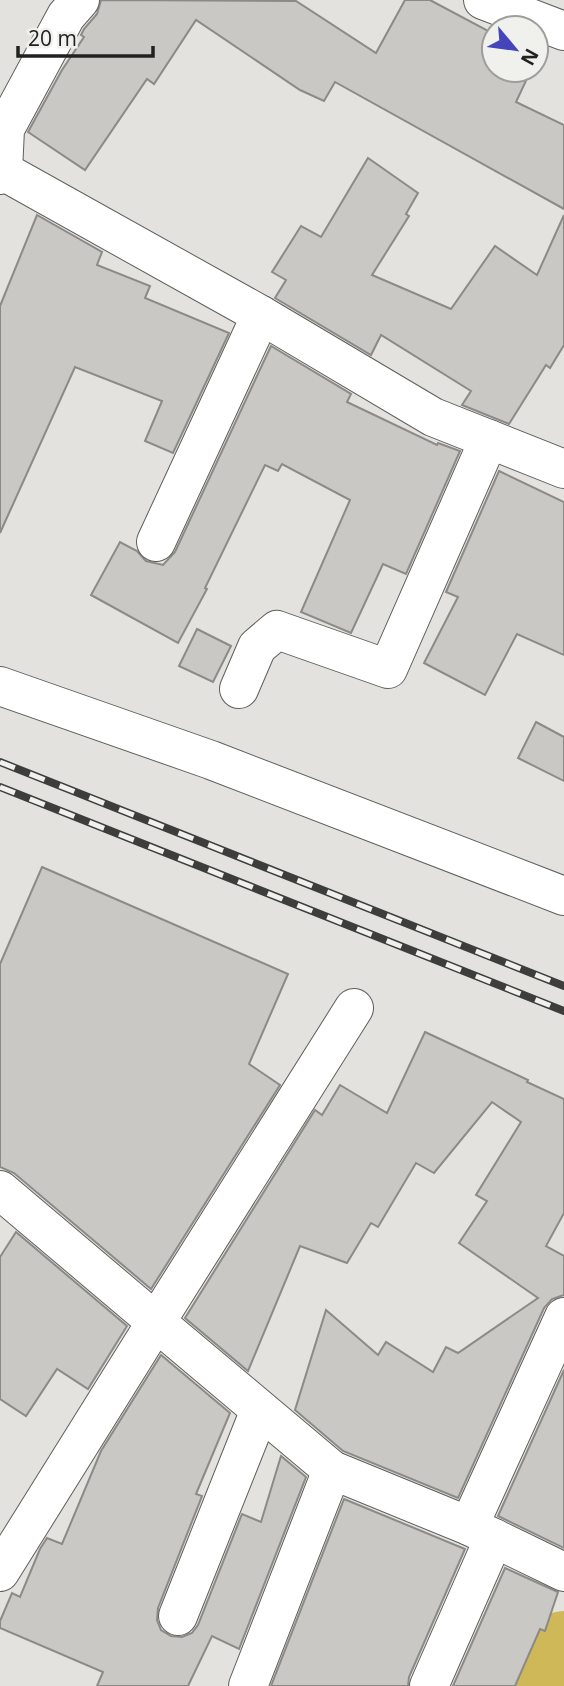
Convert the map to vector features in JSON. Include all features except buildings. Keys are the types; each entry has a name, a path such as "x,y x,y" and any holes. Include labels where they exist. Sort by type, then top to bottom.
{"street":[{"path":"80,0 66,16 5,129 2,173 261,315 433,417 564,469"},
{"path":"483,0 564,31"},
{"path":"156,542 261,315"},
{"path":"239,689 257,647 278,630 388,669 489,439"},
{"path":"0,686 211,760 564,896"},
{"path":"1,1568 354,1008"},
{"path":"3,1200 156,1322 332,1471 482,1532 564,1572"},
{"path":"429,1686 482,1532 564,1317"},
{"path":"178,1616 260,1410"},
{"path":"248,1686 332,1471"}],"waterway":[{"path":"548,1686 564,1651"}],"railway":[{"path":"0,762 564,986"},
{"path":"0,787 564,1011"}]}
